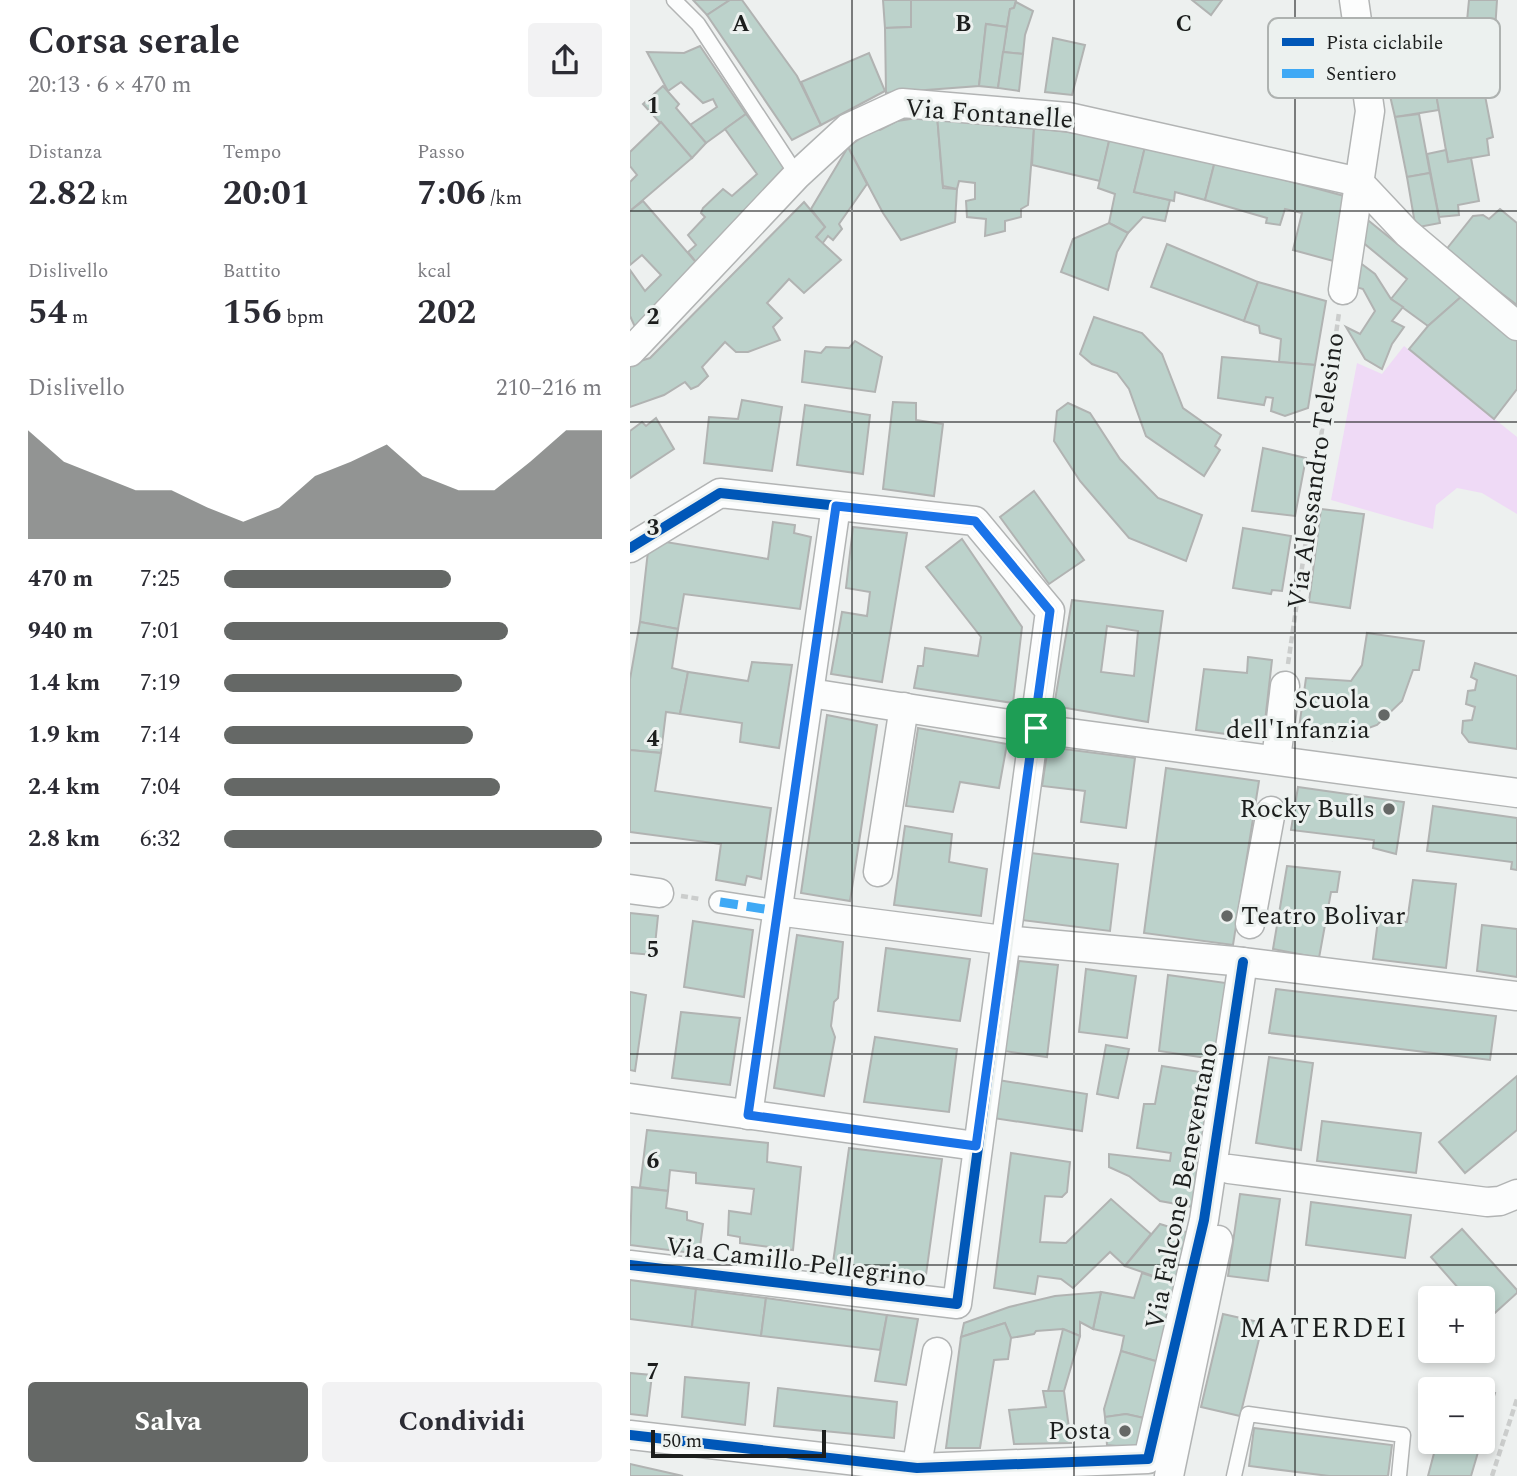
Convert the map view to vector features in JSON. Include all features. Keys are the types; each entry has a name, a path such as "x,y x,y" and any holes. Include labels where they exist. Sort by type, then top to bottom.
{"street":[{"path":"1354,0 1357,18"},
{"path":"1343,290 1369,98"},
{"name":"Via Fontanelle","path":"630,352 797,176 848,128 902,103 1068,117 1316,170 1359,182"},
{"path":"1316,170 1341,159 1366,130"},
{"path":"1359,182 1408,233 1517,326"},
{"path":"630,548 720,493 975,521 1050,611 1036,728 1003,940 976,1146 630,1098"},
{"path":"748,1115 836,506"},
{"path":"1276,760 1285,686"},
{"path":"810,694 1036,728 1517,793"},
{"path":"878,872 904,707"},
{"path":"1250,925 1272,811"},
{"path":"630,889 659,893"},
{"path":"720,902 1003,940 1252,963 1517,996"},
{"name":"Via Falcone Beneventano","path":"1140,1468 1210,1286 1230,1169 1252,963"},
{"name":"Via Falcone Beneventano","path":"1140,1468 1204,1220 1252,963"},
{"name":"Via Camillo Pellegrino","path":"630,1265 957,1304 976,1146"},
{"path":"1230,1169 1487,1202 1500,1201 1517,1194"},
{"path":"916,1472 937,1352"},
{"path":"630,1435 916,1472 1140,1468"}],"lane":[{"path":"674,0 698,24 797,176"},
{"path":"1234,1476 1248,1414 1403,1435 1399,1476"}],"path":[{"path":"659,893 720,902"},
{"path":"1492,1476 1517,1399"}],"shaded area":[{"path":"1404,346 1517,437 1517,514 1482,493 1457,488 1436,505 1433,529 1331,500 1357,363 1382,374"}],"building":[{"path":"693,0 730,0 707,15"},
{"path":"730,0 742,0 797,76 821,125 792,140 707,15"},
{"path":"883,0 911,0 911,27 885,28"},
{"path":"911,0 1016,0 1014,8 1010,9 1007,27 986,24 979,86 886,93 885,28 911,27"},
{"path":"1192,0 1222,0 1211,15"},
{"path":"1469,0 1497,0 1496,18 1467,18"},
{"path":"1016,2 1033,11 1025,35 1023,54 1003,52 1010,9 1014,8"},
{"path":"986,24 1007,27 998,88 979,86"},
{"path":"1053,38 1085,45 1072,95 1045,92"},
{"path":"700,46 746,114 706,143 690,125 717,107 713,99 703,103 681,82 668,91 647,52 684,53"},
{"path":"1003,52 1023,54 1019,91 998,88"},
{"path":"869,53 885,91 821,125 801,82"},
{"path":"663,86 679,104 676,108 706,143 692,158 643,104"},
{"path":"1391,98 1437,98 1439,110 1395,117"},
{"path":"1437,98 1485,98 1493,137 1487,139 1489,155 1448,162"},
{"path":"746,114 786,168 700,267 688,252 696,245 688,235 705,217 701,213 703,208 723,189 732,196 757,174 725,129"},
{"path":"1419,114 1430,173 1407,177 1395,117"},
{"path":"937,115 943,188 957,189 955,222 901,240 883,213 848,147 873,129 880,130 897,121"},
{"path":"937,115 1034,128 1028,205 1021,209 1021,217 1005,221 1005,231 985,236 986,219 967,217 966,201 975,199 975,183 959,181 957,189 943,186"},
{"path":"661,122 692,158 630,211 630,182 637,175 630,166 630,152"},
{"path":"1034,128 1110,137 1100,181 1032,165"},
{"path":"1110,137 1145,147 1134,192 1170,200 1165,221 1143,217 1128,233 1109,223 1115,194 1098,188"},
{"path":"848,147 867,184 839,224 842,229 833,240 828,236 822,244 816,237 825,227 811,209"},
{"path":"1145,147 1215,161 1205,200 1175,192 1174,201 1134,192"},
{"path":"1446,150 1448,162 1471,158 1479,201 1458,205 1459,215 1439,217 1427,154"},
{"path":"1215,161 1348,197 1337,262 1293,250 1302,213 1285,209 1280,225 1266,223 1267,218 1205,200"},
{"path":"1430,173 1440,223 1419,227 1415,224 1407,177"},
{"path":"643,201 700,267 636,329 630,316 630,270 645,291 661,275 642,255 630,265 630,211"},
{"path":"804,202 825,227 816,237 841,260 804,293 789,279 767,303 782,318 773,327 780,340 748,352 736,352 725,342 702,367 708,376 698,386 691,389 685,382 664,395 630,407 630,364 650,358"},
{"path":"1500,209 1517,223 1517,305 1445,251 1473,216 1483,215 1489,219"},
{"path":"1364,217 1462,296 1428,326 1391,299 1407,279 1360,240"},
{"path":"1109,223 1128,233 1117,252 1108,290 1061,272 1073,239"},
{"path":"1167,244 1258,282 1244,321 1151,287"},
{"path":"1355,259 1375,274 1391,299 1403,307 1392,321 1404,327 1392,344 1382,369 1365,359 1346,327 1360,334 1375,311 1363,289 1353,286"},
{"path":"1258,282 1326,301 1315,365 1279,362 1281,339 1260,333 1259,326 1244,321"},
{"path":"1462,296 1517,339 1517,389 1494,419 1409,349 1428,326"},
{"path":"1094,317 1142,333 1162,354 1183,408 1221,435 1215,446 1220,450 1204,476 1146,436 1129,389 1117,373 1092,364 1080,354"},
{"path":"855,341 882,357 875,392 802,382 805,351 821,353 826,347 849,348"},
{"path":"1222,357 1315,365 1308,408 1285,416 1271,411 1273,398 1266,397 1264,405 1218,398"},
{"path":"742,400 782,407 772,471 704,463 709,417 738,419"},
{"path":"893,402 916,403 916,420 943,424 934,496 883,489"},
{"path":"1068,403 1090,413 1120,459 1158,498 1202,515 1186,561 1129,538 1080,481 1054,441 1057,411"},
{"path":"805,405 870,415 863,474 797,465"},
{"path":"656,418 674,449 630,478 630,431 642,422 646,426"},
{"path":"1263,448 1306,458 1295,516 1252,511"},
{"path":"1034,491 1084,560 1049,584 1000,517"},
{"path":"1321,509 1364,514 1350,608 1309,602"},
{"path":"773,522 795,525 794,533 811,537 800,609 684,594 678,629 640,622 648,551 660,541 768,559"},
{"path":"853,527 907,533 882,682 831,674 842,612 867,616 870,592 846,588"},
{"path":"1243,528 1291,536 1282,591 1272,590 1271,594 1233,588"},
{"path":"962,539 1022,627 1013,703 914,688 918,666 923,666 925,648 978,656 981,637 926,567"},
{"path":"1072,600 1163,611 1148,722 1054,706","holes":["1107,626 1138,631 1134,676 1101,672"]},
{"path":"640,622 678,629 672,668 688,672 680,714 666,712 661,753 630,750 630,679"},
{"path":"1367,633 1424,641 1419,670 1413,670 1402,701 1377,725 1355,733 1333,735 1332,740 1298,735 1306,678 1351,681 1362,665"},
{"path":"1248,657 1272,660 1263,739 1196,730 1204,669 1247,673"},
{"path":"752,662 792,665 779,748 740,742 742,723 680,714 688,672 748,681"},
{"path":"1475,663 1517,676 1517,749 1469,742 1462,733 1463,721 1472,720 1475,707 1466,704 1468,691 1475,690 1477,680 1471,677"},
{"path":"827,715 877,725 850,901 801,893"},
{"path":"918,728 1007,744 999,788 960,782 953,812 906,806"},
{"path":"1048,747 1135,758 1126,828 1081,822 1085,791 1042,786"},
{"path":"630,750 661,753 655,791 771,808 761,879 747,876 745,885 716,880 721,844 630,832"},
{"path":"1166,768 1259,781 1233,945 1144,933"},
{"path":"1298,787 1404,802 1396,854 1373,848 1374,840 1291,830"},
{"path":"1433,806 1517,818 1517,870 1511,869 1512,862 1427,851"},
{"path":"905,826 952,834 949,862 987,869 981,916 894,905"},
{"path":"1031,853 1118,864 1110,931 1021,920"},
{"path":"1287,866 1340,872 1337,892 1331,892 1319,958 1273,949"},
{"path":"1413,880 1456,884 1446,968 1373,959 1378,920 1407,922"},
{"path":"630,913 658,916 654,955 630,953"},
{"path":"693,921 753,930 744,997 684,987"},
{"path":"1482,925 1517,929 1517,977 1477,971"},
{"path":"797,935 843,942 838,998 834,1002 831,1026 835,1037 824,1096 774,1088"},
{"path":"886,948 970,959 960,1021 878,1011"},
{"path":"1019,961 1058,965 1047,1057 1004,1051"},
{"path":"1086,969 1136,976 1127,1038 1079,1032"},
{"path":"1168,975 1226,983 1214,1059 1159,1051"},
{"path":"1276,989 1496,1016 1490,1060 1269,1033"},
{"path":"630,992 646,995 635,1071 630,1070"},
{"path":"681,1012 740,1018 730,1085 672,1078"},
{"path":"875,1037 957,1049 949,1112 864,1102"},
{"path":"1106,1045 1129,1049 1118,1098 1097,1094"},
{"path":"1269,1057 1313,1063 1301,1150 1256,1143"},
{"path":"1162,1066 1213,1074 1193,1207 1160,1201 1129,1176 1109,1167 1109,1154 1170,1161 1171,1153 1137,1148 1144,1104 1155,1104"},
{"path":"1517,1076 1517,1130 1465,1173 1439,1142"},
{"path":"998,1080 1087,1094 1082,1131 993,1118"},
{"path":"1322,1121 1421,1133 1416,1173 1317,1161"},
{"path":"647,1130 768,1143 767,1162 801,1167 793,1250 740,1243 740,1237 728,1235 729,1211 751,1214 754,1189 696,1183 696,1173 670,1170 668,1191 640,1187"},
{"path":"849,1148 942,1159 925,1282 832,1270"},
{"path":"1011,1153 1070,1162 1067,1192 1062,1197 1045,1196 1040,1242 1066,1243 1111,1199 1151,1234 1125,1266 1110,1252 1073,1288 1061,1279 1038,1276 1035,1294 994,1288"},
{"path":"632,1187 668,1191 666,1208 687,1212 687,1220 703,1224 699,1254 630,1245"},
{"path":"1240,1194 1280,1199 1268,1281 1228,1276"},
{"path":"1311,1202 1411,1215 1405,1258 1306,1245"},
{"path":"1160,1224 1192,1234 1179,1285 1125,1266"},
{"path":"1462,1229 1517,1293 1495,1313 1495,1286 1456,1286 1431,1257"},
{"path":"1142,1273 1179,1285 1159,1362 1121,1351 1124,1336 1093,1329 1101,1292 1134,1298"},
{"path":"630,1280 696,1289 692,1327 630,1319"},
{"path":"696,1289 766,1298 761,1336 692,1327"},
{"path":"1101,1292 1093,1329 1080,1322 1080,1336 1063,1329 1036,1331 1034,1334 1011,1338 1005,1323 961,1337 964,1323 1009,1307 1055,1296"},
{"path":"766,1298 887,1315 880,1350 761,1336"},
{"path":"1223,1314 1263,1323 1240,1416 1201,1407"},
{"path":"887,1315 918,1319 906,1385 875,1381"},
{"path":"1005,1323 1011,1338 1008,1359 994,1360 980,1448 946,1448 961,1337"},
{"path":"1063,1329 1080,1336 1064,1391 1048,1391"},
{"path":"1121,1351 1159,1362 1144,1418 1126,1414 1105,1417 1104,1409"},
{"path":"630,1373 652,1375 647,1416 630,1414"},
{"path":"685,1377 749,1383 745,1425 682,1417"},
{"path":"778,1388 897,1402 894,1438 774,1426"},
{"path":"1043,1391 1064,1391 1071,1443 1014,1444 1009,1410 1046,1407"},
{"name":"Posta","path":"1126,1414 1144,1418 1143,1449 1107,1445 1105,1417"},
{"path":"1254,1428 1392,1445 1388,1476 1329,1476 1249,1466"},
{"path":"1434,1454 1477,1454 1471,1476 1428,1476"},
{"path":"630,1464 683,1476 630,1476"}],"marked path":[{"path":"720,902 777,911"}],"cycle path":[{"path":"630,548 720,493 975,521 1050,611 957,1304 630,1265"},
{"path":"630,1435 917,1468 1148,1459 1204,1220 1243,962"}],"place":[{"name":"Scuola dell'Infanzia","path":"1384,715"},
{"name":"Rocky Bulls","path":"1389,809"},
{"name":"Teatro Bolivar","path":"1227,916"},
{"name":"Posta","path":"1125,1431"}],"district":[{"name":"MATERDEI","path":"1324,1328"}],"route":[{"path":"836,506 975,521 1050,611 1036,728 1003,940 976,1146 748,1115 836,506"}]}
